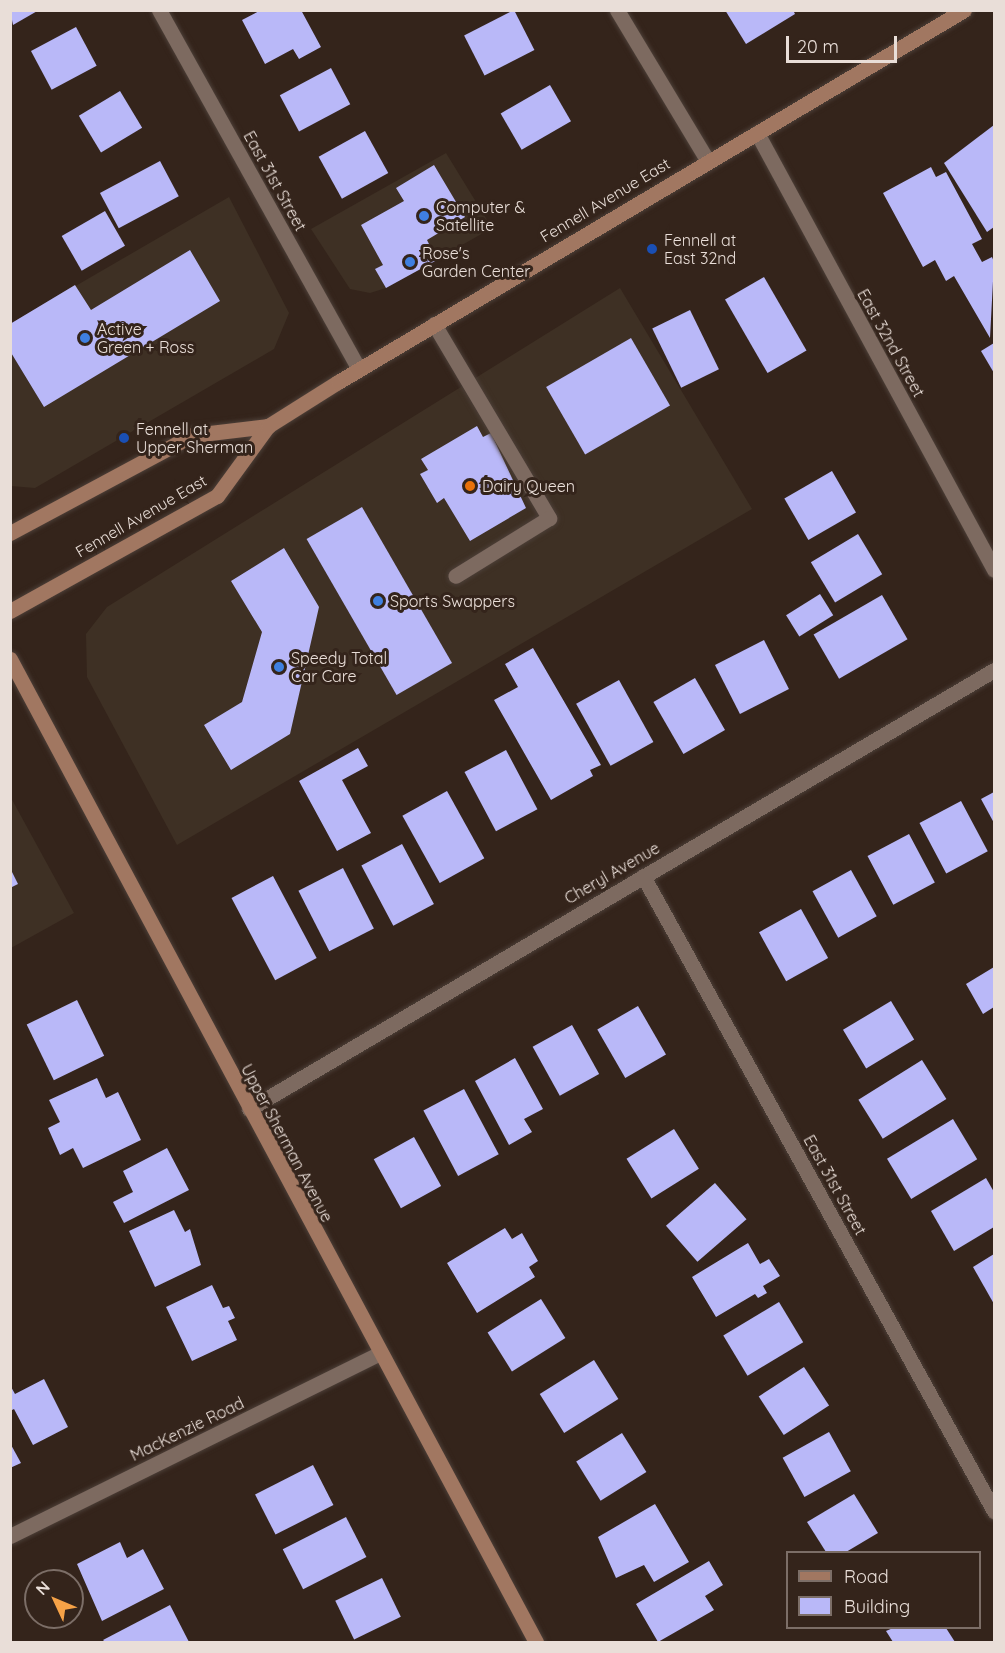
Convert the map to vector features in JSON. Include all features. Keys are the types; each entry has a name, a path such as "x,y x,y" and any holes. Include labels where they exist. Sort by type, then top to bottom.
{"main road":[{"name":"Fennell Avenue East","path":"10,611 217,496 268,426 707,160 758,133 964,10"},
{"name":"Fennell Avenue East","path":"10,533 194,435 268,426"},
{"name":"Upper Sherman Avenue","path":"10,659 379,1354 536,1642"}],"street":[{"name":"East 31st Street","path":"159,10 359,369"},
{"path":"617,10 707,160"},
{"name":"East 32nd Street","path":"758,133 994,570"},
{"path":"434,324 549,518 455,576"},
{"name":"Cheryl Avenue","path":"249,1108 994,670"},
{"name":"East 31st Street","path":"643,876 994,1511"},
{"name":"MacKenzie Road","path":"10,1536 379,1354"}],"shaded area":[{"path":"446,153 492,228 386,288 370,293 350,289 311,229"},
{"path":"229,197 289,313 274,349 35,488 11,486 10,324"},
{"path":"620,288 752,509 177,845 87,677 86,634 107,607"},
{"path":"10,796 74,913 11,948 10,948"}],"building":[{"path":"10,10 39,10 13,25"},
{"path":"261,10 301,10 321,47 299,59 293,49 265,64 242,20"},
{"path":"514,10 534,50 485,76 464,35"},
{"path":"725,10 793,10 795,14 746,44"},
{"path":"76,27 97,66 52,90 31,51"},
{"path":"331,68 350,104 299,131 280,95"},
{"path":"550,85 571,121 522,150 501,114"},
{"path":"120,91 142,128 101,153 79,116"},
{"path":"994,125 994,227 987,232 944,163"},
{"path":"365,131 388,173 342,199 319,157"},
{"path":"160,161 179,196 119,228 100,193"},
{"path":"434,165 465,217 427,240 437,260 386,288 375,269 383,265 361,225 404,201 396,188"},
{"path":"931,167 936,177 946,172 982,239 972,244 982,262 992,257 994,262 990,338 954,276 946,281 935,260 923,267 883,193"},
{"path":"105,211 125,246 82,271 62,236"},
{"name":"Active Green + Ross","path":"190,250 220,301 44,407 10,351 10,324 75,285 91,310"},
{"path":"764,277 806,351 768,373 725,300"},
{"path":"690,310 719,369 681,388 652,328"},
{"path":"631,338 670,406 585,455 546,387"},
{"path":"994,343 994,373 981,351"},
{"name":"Dairy Queen","path":"477,426 483,437 491,433 526,508 470,541 444,498 437,503 420,474 428,470 421,459"},
{"path":"832,471 856,513 808,540 784,498"},
{"name":"Sports Swappers","path":"362,507 452,663 397,695 307,539"},
{"path":"858,534 882,574 835,603 811,562"},
{"name":"Speedy Total Car Care","path":"284,548 319,607 290,734 231,770 204,725 242,702 262,632 231,581"},
{"path":"820,594 833,615 799,636 786,615"},
{"path":"882,595 908,639 839,679 814,634"},
{"path":"764,640 789,689 740,714 715,665"},
{"path":"533,648 601,765 590,770 593,776 551,800 494,700 518,687 505,664"},
{"path":"695,678 725,730 683,754 653,702"},
{"path":"619,680 653,742 611,766 576,704"},
{"path":"358,748 368,766 342,780 371,833 337,851 299,781"},
{"path":"506,750 537,809 496,831 465,772"},
{"path":"447,791 484,858 440,883 402,816"},
{"path":"994,792 994,823 981,799"},
{"path":"961,801 988,851 946,873 920,823"},
{"path":"909,834 935,883 893,905 868,856"},
{"path":"402,844 434,904 393,926 361,866"},
{"path":"10,868 18,884 10,888"},
{"path":"343,868 374,929 329,951 298,891"},
{"path":"851,870 877,916 838,938 813,891"},
{"path":"273,876 317,958 275,980 232,898"},
{"path":"801,909 828,958 786,981 759,932"},
{"path":"994,967 994,1007 983,1014 966,984"},
{"path":"77,1000 104,1056 54,1080 27,1025"},
{"path":"891,1001 914,1040 866,1068 843,1030"},
{"path":"638,1006 666,1054 625,1078 597,1030"},
{"path":"572,1025 599,1074 560,1096 533,1047"},
{"path":"515,1058 543,1109 524,1119 532,1132 509,1145 475,1081"},
{"path":"922,1060 946,1099 883,1139 858,1100"},
{"path":"97,1078 106,1098 118,1092 141,1140 83,1168 73,1148 60,1155 48,1128 60,1122 49,1100"},
{"path":"464,1089 499,1154 458,1176 423,1111"},
{"path":"953,1119 977,1159 911,1199 887,1159"},
{"path":"674,1129 699,1169 651,1199 627,1159"},
{"path":"414,1137 441,1186 401,1208 374,1159"},
{"path":"167,1148 189,1190 124,1223 113,1202 133,1192 123,1171"},
{"path":"986,1178 994,1192 994,1227 954,1251 931,1211"},
{"path":"715,1183 746,1219 697,1262 666,1226"},
{"path":"174,1210 185,1232 190,1229 201,1265 155,1287 129,1231"},
{"path":"505,1228 512,1239 522,1233 538,1261 529,1267 535,1277 477,1313 447,1263"},
{"path":"748,1243 760,1264 769,1259 780,1276 763,1286 767,1293 758,1298 755,1294 716,1317 692,1277"},
{"path":"994,1254 994,1304 973,1267"},
{"path":"212,1285 223,1308 229,1306 235,1318 228,1321 237,1340 192,1361 166,1307"},
{"path":"541,1299 565,1338 512,1371 488,1332"},
{"path":"779,1302 803,1342 747,1376 723,1335"},
{"path":"594,1360 618,1399 564,1433 540,1394"},
{"path":"804,1367 829,1406 784,1435 759,1396"},
{"path":"44,1379 68,1427 33,1445 14,1409 10,1411 10,1385 15,1394"},
{"path":"829,1432 851,1471 804,1497 783,1458"},
{"path":"622,1433 646,1472 601,1501 576,1462"},
{"path":"10,1443 21,1463 10,1468"},
{"path":"313,1465 333,1505 276,1535 255,1495"},
{"path":"854,1494 878,1533 848,1551 825,1551 807,1522"},
{"path":"655,1504 689,1562 654,1582 644,1565 616,1578 598,1537"},
{"path":"346,1517 366,1557 303,1589 283,1549"},
{"path":"120,1542 127,1558 143,1549 164,1589 102,1621 84,1580 84,1569 79,1569 77,1564"},
{"path":"709,1561 723,1585 705,1596 714,1610 658,1642 636,1604"},
{"path":"382,1578 401,1617 354,1639 335,1601"},
{"path":"170,1605 189,1642 105,1642 103,1640"},
{"path":"891,1629 947,1629 955,1642 893,1642 886,1631"}],"place":[{"name":"Computer & Satellite","path":"424,216"},
{"name":"Fennell at East 32nd","path":"652,249"},
{"name":"Rose's Garden Center","path":"410,262"},
{"name":"Active Green + Ross","path":"85,338"},
{"name":"Fennell at Upper Sherman","path":"124,438"},
{"name":"Dairy Queen","path":"470,486"},
{"name":"Sports Swappers","path":"378,601"},
{"name":"Speedy Total Car Care","path":"279,667"}]}
